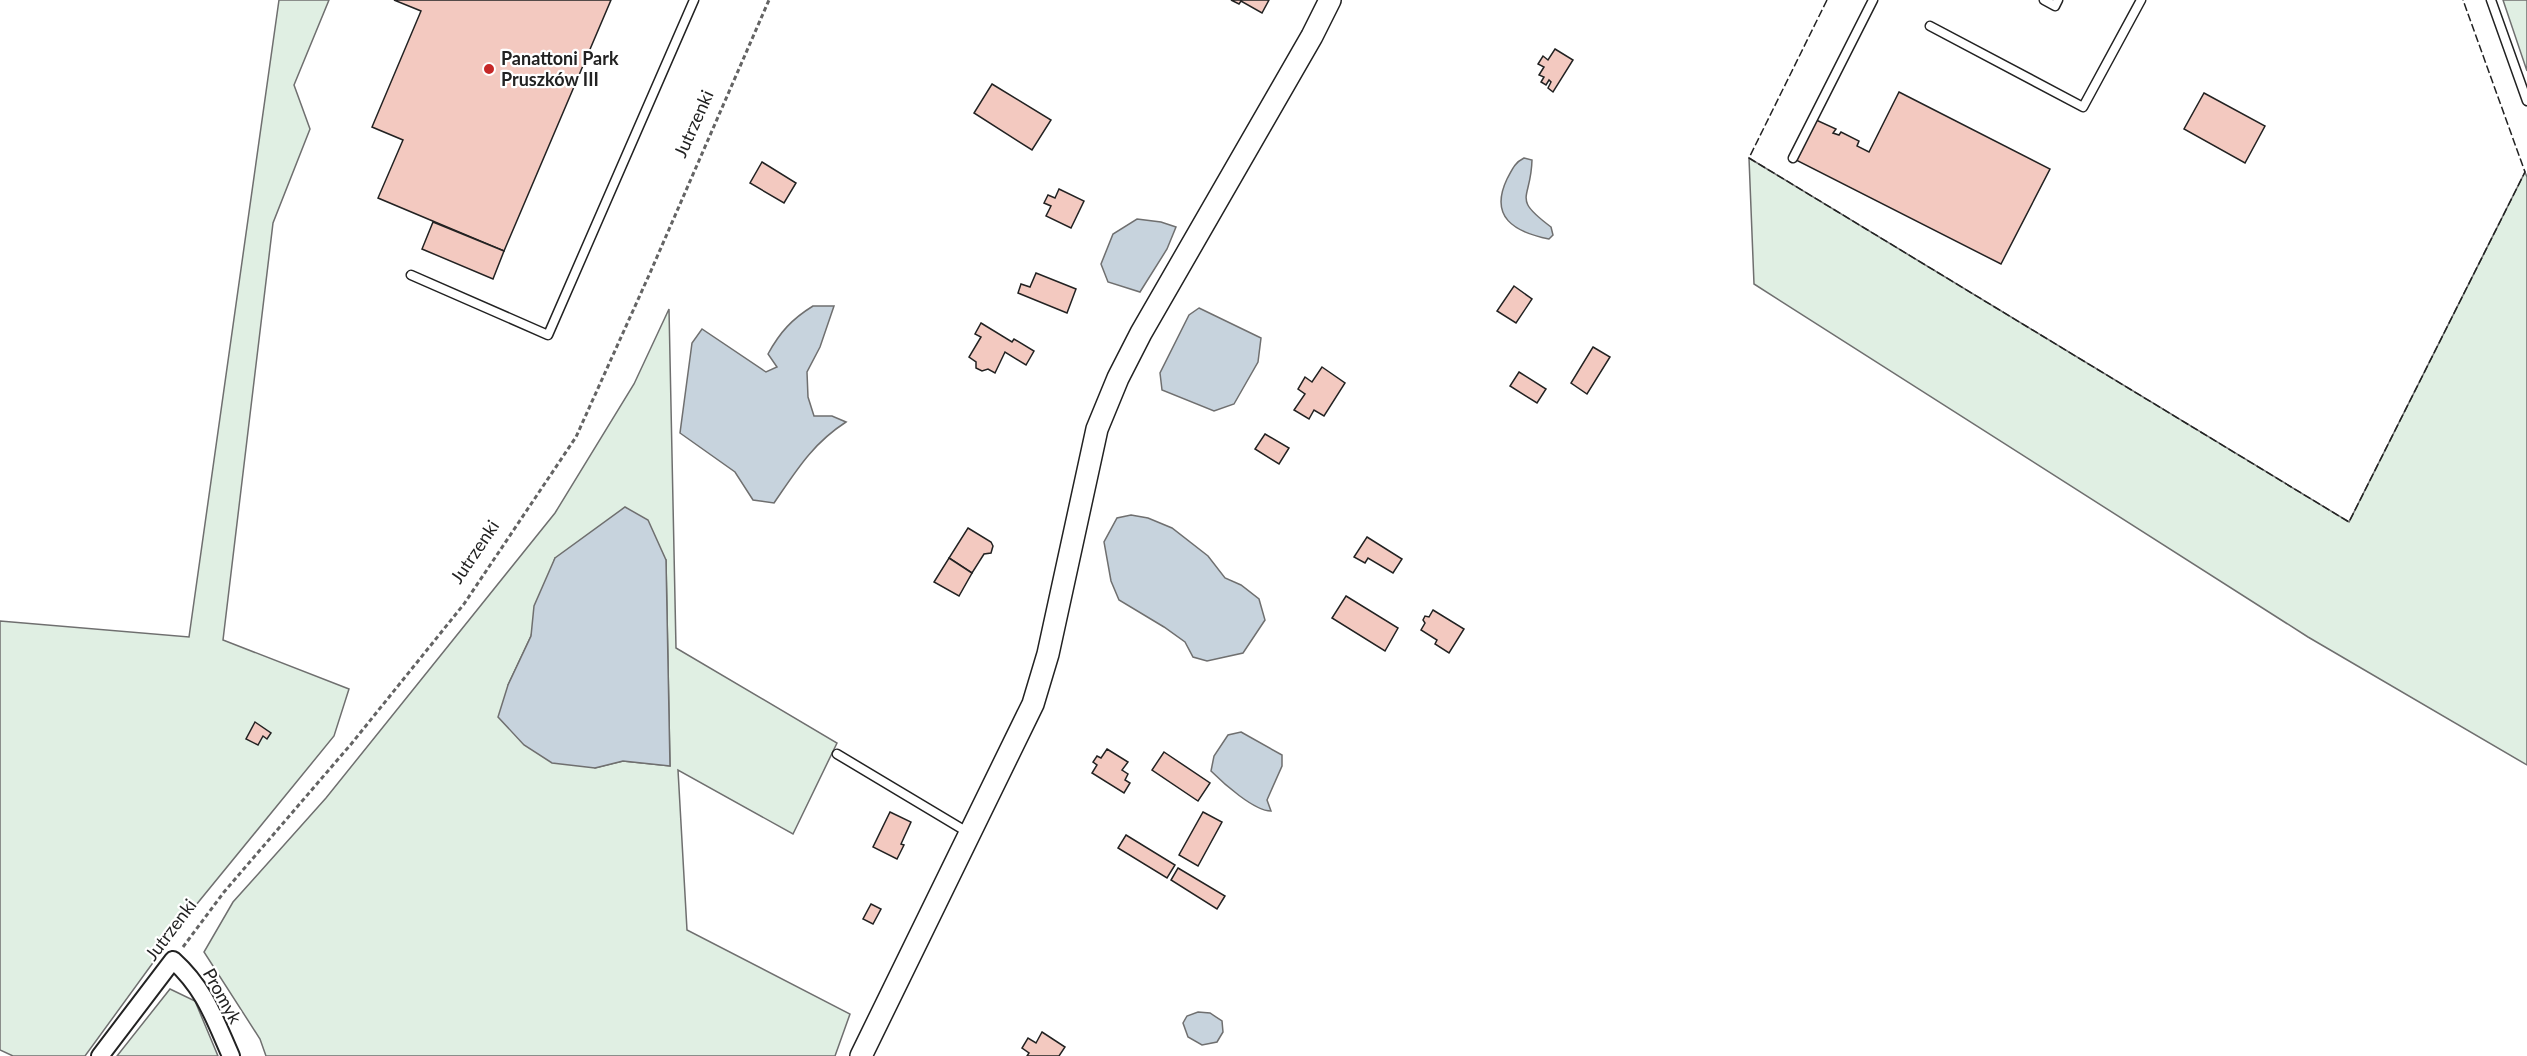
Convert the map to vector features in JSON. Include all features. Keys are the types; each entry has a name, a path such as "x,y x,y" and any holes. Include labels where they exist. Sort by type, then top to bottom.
{"street":[{"path":"861,1056 1033,704 1048,654 1097,429 1118,378 1141,333 1312,36 1330,0"},
{"name":"Jutrzenki","path":"100,1056 173,960"},
{"name":"Promyk","path":"173,960 192,977 207,1001 231,1056"}],"lane":[{"path":"411,275 548,335 694,0"},
{"path":"1793,158 1873,0"},
{"path":"2044,0 2055,6 2058,0"},
{"path":"1930,26 2083,107 2141,0"},
{"path":"2491,0 2527,101"},
{"path":"837,754 970,833"}],"path":[{"name":"Jutrzenki","path":"173,960 224,892 352,743 464,604 576,437 651,273 770,0"}],"green space":[{"path":"279,0 329,0 294,85 310,129 273,223 223,640 349,689 334,736 187,916 85,1056 13,1056 0,1050 0,621 189,637"},
{"path":"2503,0 2527,0 2527,71"},
{"path":"1749,158 2349,522 2525,172 2527,177 2527,765 2308,637 1754,284"},
{"path":"669,309 676,648 837,743 793,834 678,770 687,930 850,1014 835,1056 266,1056 260,1039 204,952 233,902 326,798 555,513 634,384","holes":["555,558 666,560 670,766 623,761 595,768 508,685 531,636"]},
{"path":"170,989 195,1001 218,1056 117,1056"}],"shaded area":[{"path":"1524,158 1532,160 1527,203 1531,210 1551,227 1553,235 1549,239 1516,227 1503,213 1502,192 1516,164"},
{"path":"1137,219 1161,222 1176,227 1167,249 1140,292 1108,282 1101,264 1113,234"},
{"path":"813,306 834,306 820,347 807,372 808,397 814,416 832,416 846,422 814,449 774,503 753,500 735,472 680,433 692,343 702,329 766,372 777,367 768,354 777,339 793,321"},
{"path":"1199,308 1261,338 1258,362 1234,404 1214,411 1162,390 1160,373 1189,315"},
{"path":"625,507 648,520 666,560 670,766 623,761 595,768 552,763 524,745 498,717 508,685 531,636 534,606 555,558"},
{"path":"1131,515 1148,518 1172,528 1208,556 1225,578 1241,585 1259,599 1265,620 1243,653 1207,661 1193,657 1185,642 1119,600 1111,581 1104,542 1117,518"},
{"path":"1241,732 1282,755 1282,766 1267,800 1271,811 1248,802 1211,771 1214,756 1228,735"},
{"path":"1198,1012 1210,1013 1222,1021 1223,1032 1217,1042 1202,1045 1188,1037 1183,1023 1187,1016"}],"building":[{"name":"Panattoni Park Pruszków III","path":"394,0 611,0 504,251 378,198 403,140 372,127 421,11"},
{"path":"1231,0 1269,0 1262,13 1241,1 1239,4"},
{"path":"1555,49 1573,60 1553,92 1548,88 1551,82 1549,80 1546,85 1541,82 1544,77 1539,75 1544,67 1538,64 1543,56 1548,60"},
{"path":"992,84 1051,120 1032,150 974,113"},
{"path":"1899,92 2050,169 2001,264 1794,159 1814,119 1836,129 1833,133 1839,135 1841,132 1859,141 1857,146 1869,152"},
{"path":"2204,93 2265,126 2245,163 2184,129"},
{"path":"762,162 796,183 784,203 750,183"},
{"path":"1059,189 1084,201 1071,228 1046,216 1051,206 1044,203 1048,195 1055,198"},
{"path":"433,222 504,251 493,279 422,249"},
{"path":"1036,273 1076,289 1067,313 1018,293 1021,284 1030,287"},
{"path":"1514,286 1532,299 1516,323 1497,311"},
{"path":"981,323 1012,342 1014,339 1034,351 1026,365 1005,352 995,373 988,369 982,371 976,368 976,362 969,357 981,337 975,334"},
{"path":"1593,347 1610,357 1587,394 1571,383"},
{"path":"1322,367 1345,383 1324,416 1314,410 1309,419 1294,410 1305,394 1298,389 1305,377 1312,382"},
{"path":"1519,372 1546,389 1537,403 1510,386"},
{"path":"1265,434 1289,448 1279,464 1255,449"},
{"path":"968,528 991,542 993,546 991,553 984,554 972,573 949,558"},
{"path":"1367,537 1402,559 1393,573 1368,558 1365,563 1354,557"},
{"path":"949,558 972,573 959,596 934,582"},
{"path":"1346,596 1398,628 1385,651 1332,618"},
{"path":"1433,610 1464,629 1449,653 1435,644 1437,640 1421,630 1425,623 1423,620 1425,616 1429,617"},
{"path":"255,722 271,733 267,739 263,736 258,745 246,739"},
{"path":"1107,749 1128,762 1122,770 1128,774 1125,780 1130,783 1124,793 1092,773 1097,765 1093,762 1097,756 1101,758"},
{"path":"1164,752 1210,783 1198,801 1152,770"},
{"path":"890,812 911,822 897,859 873,847"},
{"path":"1203,812 1222,822 1198,866 1179,855"},
{"path":"1126,835 1175,865 1167,878 1118,848"},
{"path":"1178,868 1225,896 1217,909 1171,880"},
{"path":"871,904 881,909 873,924 863,919"},
{"path":"1042,1032 1065,1047 1059,1056 1027,1056 1029,1053 1022,1048 1028,1038 1036,1043"}],"fence":[{"path":"1827,0 1749,158 2349,522 2525,172 2463,0"}],"place":[{"name":"Panattoni Park Pruszków III","path":"489,69"}]}
